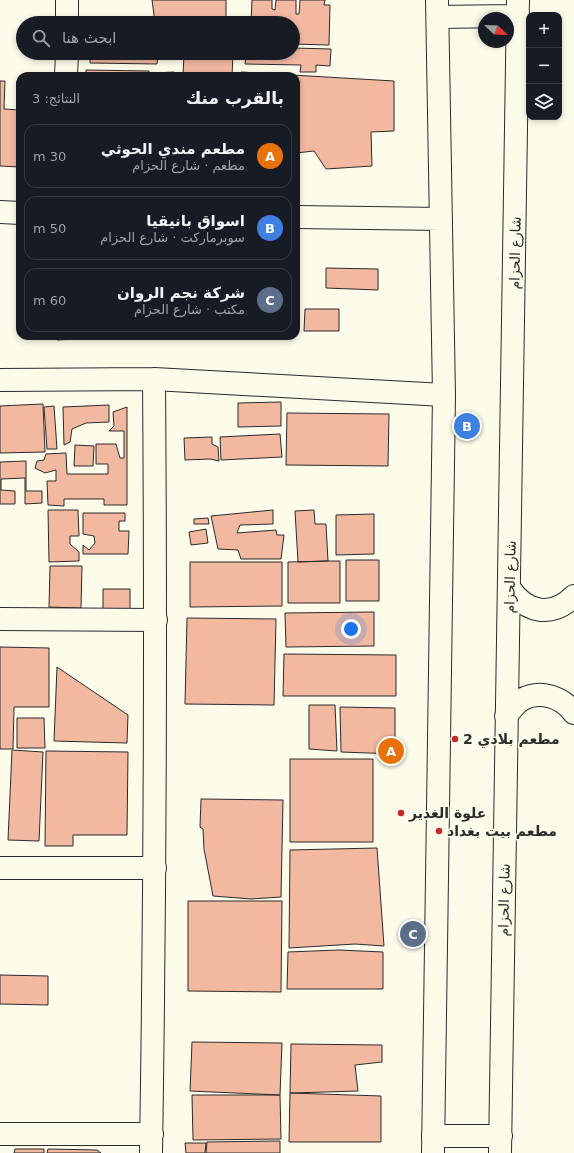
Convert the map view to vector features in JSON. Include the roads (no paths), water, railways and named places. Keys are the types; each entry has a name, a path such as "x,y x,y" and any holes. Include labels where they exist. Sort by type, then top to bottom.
{"street":[{"path":"67,0 67,16"},
{"path":"501,1144 433,1144 444,395 438,8 518,8"},
{"name":"شارع الحزام","path":"501,1144 506,716 510,589 518,8"},
{"path":"66,72 67,60"},
{"path":"0,212 16,213"},
{"path":"300,216 441,218"},
{"path":"0,380 154,379 444,395"},
{"path":"0,1134 151,1144 155,868 156,620 154,379"},
{"path":"510,589 516,598 525,605 536,609 548,610 558,607 568,602 574,596"},
{"path":"0,620 156,620"},
{"path":"506,716 513,707 522,700 533,696 545,695 556,698 566,704 574,713"},
{"path":"0,868 155,868"}],"place":[{"name":"اسواق بانيقيا","path":"467,426"},
{"name":"مطعم بلادي 2","path":"455,739"},
{"name":"مطعم مندي الحوثي","path":"391,751"},
{"name":"علوة الغدير","path":"401,813"},
{"name":"مطعم بيت بغداد","path":"439,831"},
{"name":"شركة نجم الروان","path":"413,934"}]}
